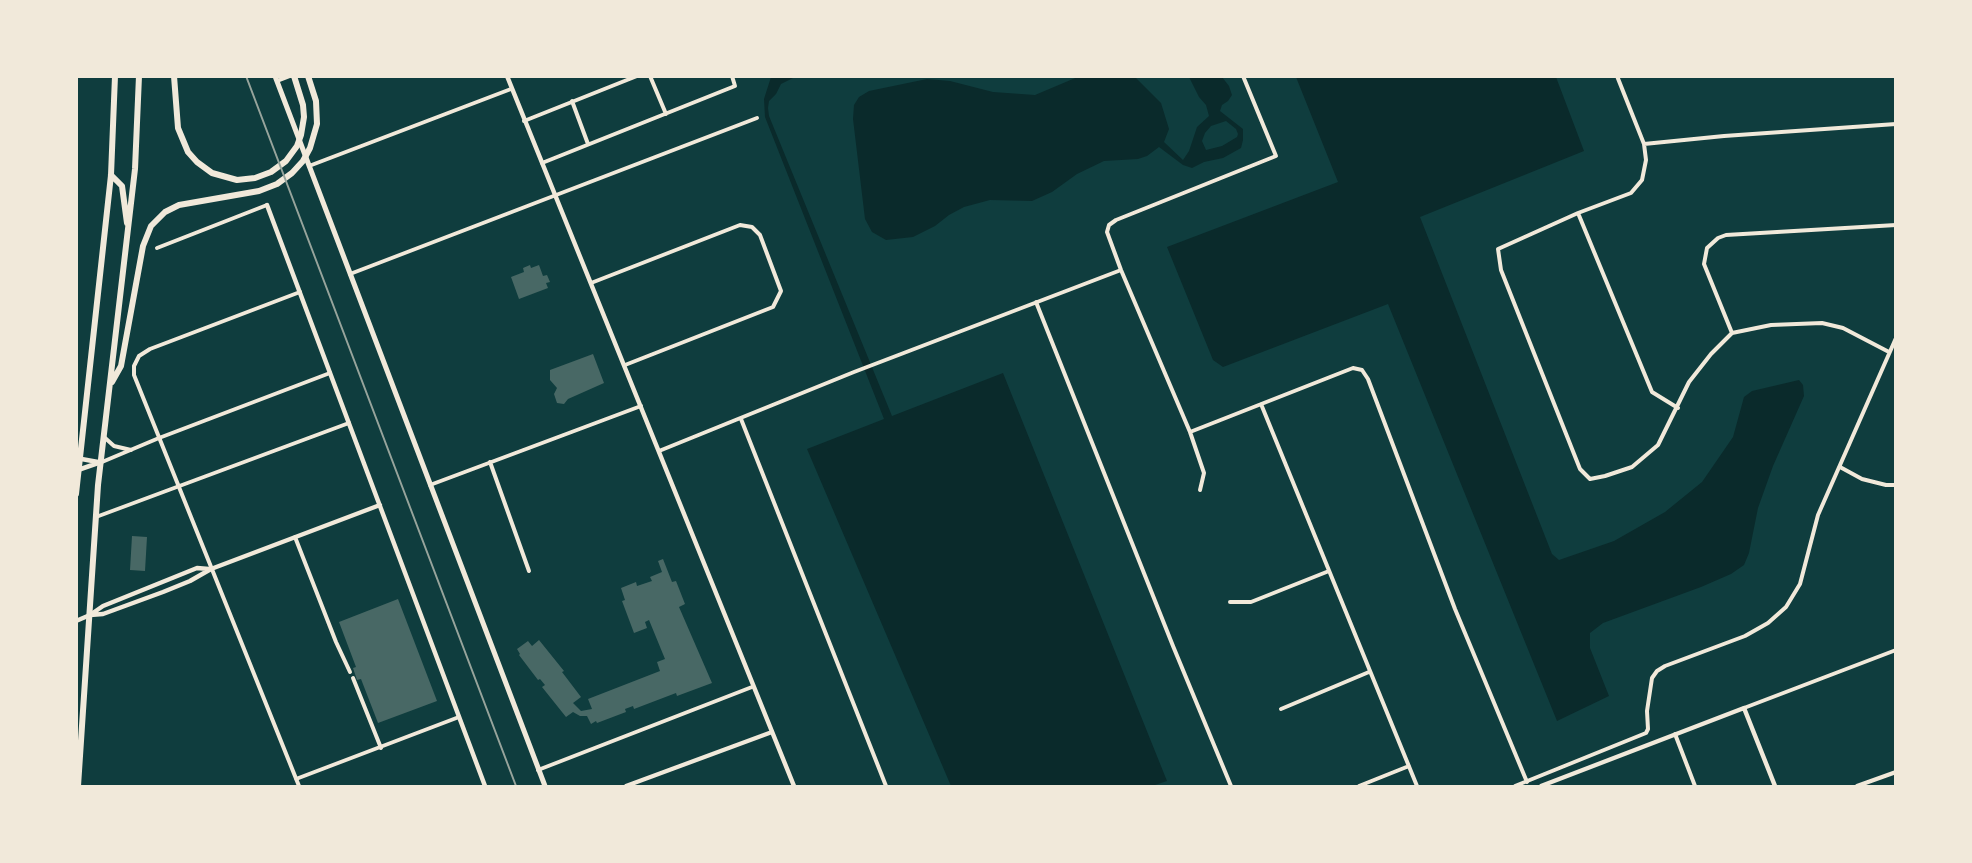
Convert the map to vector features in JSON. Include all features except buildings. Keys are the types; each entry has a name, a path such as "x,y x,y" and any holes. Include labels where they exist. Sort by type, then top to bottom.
{"main road":[{"path":"76,494 78,458 111,175 115,76"},
{"path":"78,786 96,517 137,144 139,76"},
{"path":"174,76 181,140 197,162 207,170 221,177 237,180 260,177 277,168 290,156 299,141 304,123 303,105 292,76"},
{"path":"110,384 121,366 146,236 155,221 165,212 188,203 253,193 277,184 292,173 307,156 316,133 316,101 308,76"},
{"path":"276,79 545,786"},
{"path":"111,175 122,186 128,230"}],"street":[{"path":"276,79 292,76"},
{"path":"507,76 625,365 752,687 794,786"},
{"path":"524,121 637,76"},
{"path":"650,76 666,114"},
{"path":"542,163 735,86 732,76"},
{"path":"1200,490 1204,473 1190,432 1107,232 1109,225 1124,216 1276,156 1243,76"},
{"path":"1617,76 1644,144 1646,160 1642,180 1631,193 1578,213 1498,249 1501,270 1580,469 1590,479 1632,466 1658,445 1689,382 1711,354 1732,333 1771,325 1822,323 1843,328 1889,352"},
{"path":"309,166 512,89"},
{"path":"572,101 588,144"},
{"path":"350,274 757,118"},
{"path":"1644,144 1896,124"},
{"path":"157,248 267,206 485,786"},
{"path":"1578,213 1652,392 1678,408"},
{"path":"591,283 740,225 752,227 760,235 781,291 773,307 625,365"},
{"path":"1732,333 1704,264 1707,248 1718,238 1726,235 1896,225"},
{"path":"658,451 873,365 1121,270"},
{"path":"299,786 134,375 134,366 139,356 150,349 300,292"},
{"path":"1036,302 1231,786"},
{"path":"1515,786 1646,733 1652,678 1657,671 1745,636 1768,623 1786,607 1800,584 1818,515 1896,338"},
{"path":"1190,432 1353,368 1362,370 1368,379 1455,609 1527,782"},
{"path":"78,470 330,374"},
{"path":"1262,404 1417,786"},
{"path":"430,485 641,406"},
{"path":"741,419 886,786"},
{"path":"96,517 349,423"},
{"path":"104,437 114,446 132,450"},
{"path":"78,458 101,462"},
{"path":"490,462 529,571"},
{"path":"1840,467 1862,479 1896,485"},
{"path":"90,615 103,614 163,592 212,569 380,505"},
{"path":"295,537 334,638 350,672"},
{"path":"76,621 103,606 197,568 212,569"},
{"path":"1230,602 1251,602 1329,572"},
{"path":"1541,786 1896,650"},
{"path":"1281,710 1369,672"},
{"path":"353,678 381,748"},
{"path":"538,770 752,687"},
{"path":"1744,708 1775,786"},
{"path":"296,779 459,717"},
{"path":"626,786 772,732"},
{"path":"1675,734 1695,786"},
{"path":"1359,786 1409,766"},
{"path":"1857,786 1896,772"}],"water":[{"path":"1080,76 1135,77 1161,103 1169,129 1164,142 1183,160 1189,151 1197,127 1209,116 1206,105 1199,97 1189,77 1222,77 1232,95 1222,105 1220,111 1243,129 1243,140 1241,148 1223,158 1204,162 1192,168 1183,165 1159,147 1147,156 1138,159 1104,161 1077,174 1052,192 1032,201 990,200 964,207 913,237 886,240 872,232 865,219 853,119 854,105 859,97 869,91 927,79 950,81 993,92 1035,95","holes":["1226,121 1236,129 1237,137 1222,146 1206,150 1202,141 1211,126"]},
{"path":"771,77 795,77 781,84 769,101 769,116 892,416 1003,373 1167,781 1152,786 951,786 807,449 884,419 765,117 764,99"},
{"path":"1296,77 1556,77 1584,151 1420,217 1552,554 1559,560 1614,541 1665,512 1702,482 1733,437 1744,397 1752,391 1799,380 1803,385 1804,396 1773,466 1758,508 1749,553 1744,565 1731,574 1701,587 1603,623 1590,633 1590,648 1609,696 1557,721 1388,304 1223,367 1213,360 1167,247 1338,182"}],"railway":[{"path":"246,76 516,786"}]}
